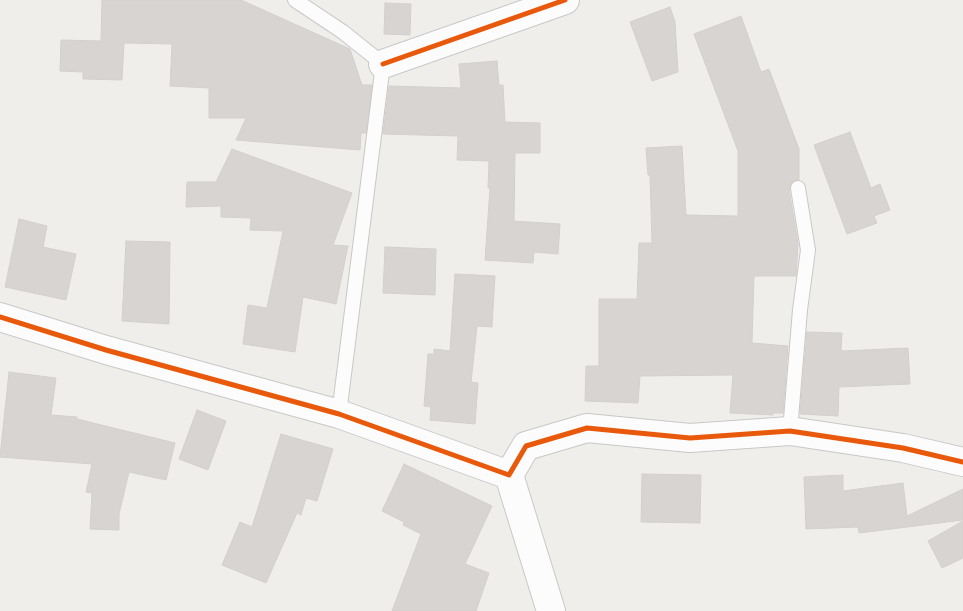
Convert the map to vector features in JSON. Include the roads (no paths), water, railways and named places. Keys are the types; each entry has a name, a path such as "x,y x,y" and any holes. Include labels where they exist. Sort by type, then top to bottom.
{"street":[{"path":"383,64 565,0"},
{"path":"0,317 106,350 339,414 509,475"},
{"path":"551,611 509,475 526,446 587,428 690,438 790,431 903,448 963,462"}],"lane":[{"path":"295,0 343,32 383,64 339,414"},
{"path":"790,431 800,310 808,250 798,188"}]}
